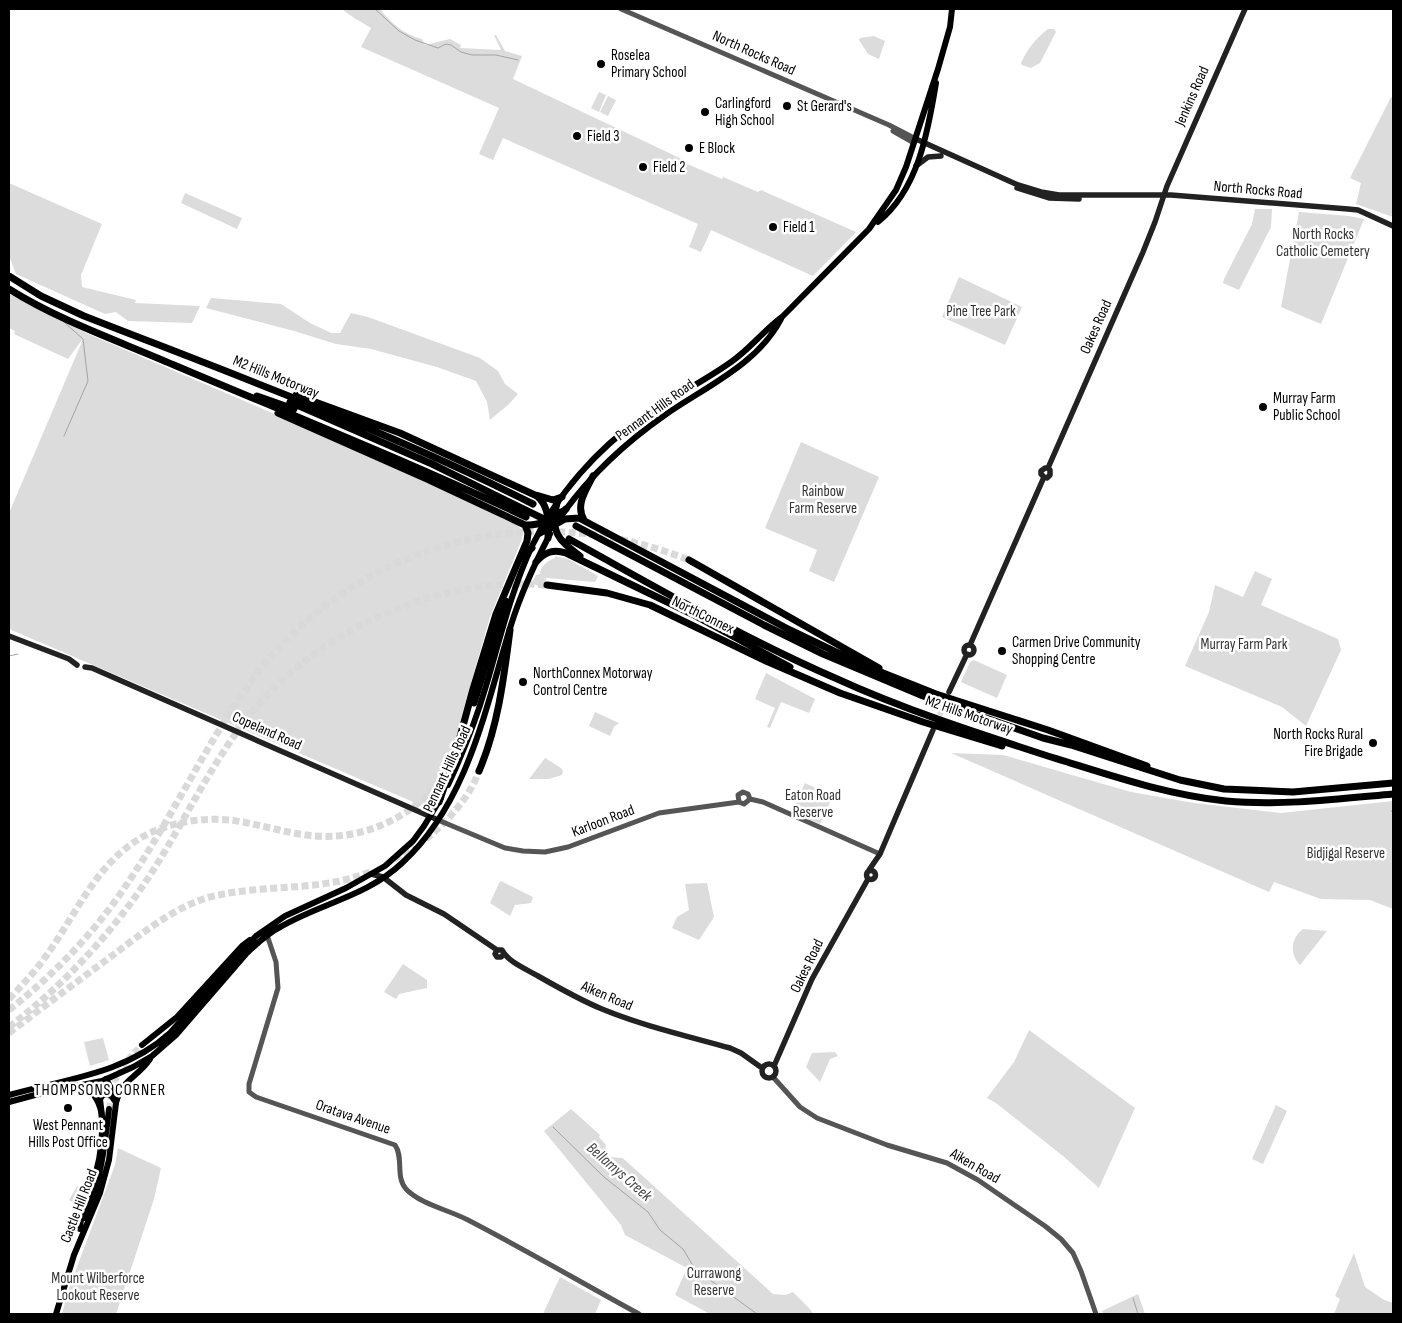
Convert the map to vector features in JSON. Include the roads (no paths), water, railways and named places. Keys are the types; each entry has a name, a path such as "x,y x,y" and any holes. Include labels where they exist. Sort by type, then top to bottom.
{"highway":[{"name":"M2 Hills Motorway","path":"9,276 41,296 84,316 407,445 533,504"},
{"name":"M2 Hills Motorway","path":"9,289 80,326 407,462 525,521"},
{"path":"224,371 271,394 469,481 550,521"},
{"path":"224,371 338,409 400,433 537,496 543,502 550,521 563,543 595,567"},
{"path":"204,378 224,389 525,521 536,525 570,517 584,520 817,643 863,665 936,694"},
{"path":"235,390 268,398 392,447"},
{"path":"584,520 581,514 582,499 593,476"},
{"path":"531,494 560,500 550,521 548,538"},
{"path":"540,533 550,521 566,509"},
{"path":"474,703 506,599 528,548 528,533 525,521"},
{"name":"M2 Hills Motorway","path":"576,526 764,626 823,654 889,683 1043,738 1071,745 1180,780 1203,785 1243,790 1293,792 1393,783"},
{"name":"M2 Hills Motorway","path":"568,539 748,636 834,678 951,724 1115,778 1160,790 1224,800 1267,803 1393,794"},
{"path":"439,802 454,759 472,689 496,614 510,578 528,548"},
{"path":"536,562 545,553 561,552 692,614 840,693 923,722 1097,776 1115,778"},
{"path":"689,560 876,666 936,694"},
{"path":"506,599 510,578"},
{"name":"NorthConnex","path":"547,584 601,591 650,605 766,661 840,693"},
{"path":"479,771 493,730 510,630"},
{"name":"M2 Hills Motorway","path":"936,694 1129,759 1180,780"}],"main road":[{"name":"Pennant Hills Road","path":"869,229 896,190 915,141 950,27 952,9"},
{"name":"Jenkins Road","path":"1164,195 1245,9"},
{"name":"Pennant Hills Road","path":"566,509 593,476 634,437 734,369 761,347 782,318 869,229 886,216 896,203 916,166 923,146 938,69"},
{"name":"North Rocks Road","path":"915,141 940,156 1041,197 1058,199 1164,195 1348,209 1358,210 1393,226"},
{"name":"North Rocks Road","path":"923,146 1018,185 1041,192 1059,195 1118,196"},
{"path":"916,166 928,156 940,156"},
{"name":"Oakes Road","path":"950,692 966,654 964,647 970,645 1044,477 1047,478 1050,475 1051,472 1048,468 1143,252 1164,195"},
{"name":"Pennant Hills Road","path":"560,500 598,455 626,430 643,417 745,352 772,324 782,318"},
{"path":"745,352 756,346 761,347"},
{"name":"Pennant Hills Road","path":"9,1095 83,1077 127,1062 154,1047 177,1025 251,940 268,926 285,916 346,888 385,866 406,847 423,828 439,802 461,758 528,548 540,533"},
{"name":"Pennant Hills Road","path":"9,1102 106,1079 152,1056 176,1035 246,954 267,935 288,923 356,894 384,878 416,850 438,820 453,794 471,752 526,583 548,538"},
{"name":"Copeland Road","path":"9,636 69,659 77,665 79,670 83,670 85,667 92,668 438,820"},
{"path":"879,856 933,730"},
{"name":"Oakes Road","path":"774,1066 812,979 868,879 866,875 872,872 879,856"},
{"path":"371,874 384,878"},
{"name":"Aiken Road","path":"384,878 406,895 444,914 497,950 495,954 497,957 501,958 503,955 574,996 628,1019 730,1048 741,1053 762,1068"},
{"path":"142,1045 177,1017 242,946 251,940"},
{"path":"116,1103 123,1086 145,1066 152,1056"},
{"path":"767,1064 774,1066 775,1073 772,1077 767,1077 763,1075 762,1068 767,1064"},
{"path":"83,1077 101,1076 106,1079"},
{"name":"Castle Hill Road","path":"82,1230 100,1194 113,1135 116,1103 106,1079"},
{"path":"82,1086 88,1089 95,1097 100,1106 102,1118"},
{"path":"82,1230 80,1221 96,1171 102,1139 102,1106 100,1100 105,1094 111,1095 116,1103"},
{"name":"Castle Hill Road","path":"56,1314 101,1173 109,1110"}],"street":[{"name":"North Rocks Road","path":"621,9 877,120 915,141"},
{"path":"743,792 748,794 750,799 744,804 739,802 738,795 743,792"},
{"path":"750,799 763,802 879,856"},
{"name":"Karloon Road","path":"438,820 477,838 514,850 545,852 568,847 659,813 739,802"},
{"name":"Oratava Avenue","path":"267,935 276,962 278,988 249,1084 249,1092 256,1097 395,1145 398,1150 401,1180 413,1195 469,1220 639,1314"},
{"name":"Aiken Road","path":"772,1077 800,1107 817,1118 887,1145 947,1163 978,1180 1045,1226 1061,1239 1073,1253 1082,1271 1096,1314"}],"waterway":[{"path":"375,9 399,31 415,40 438,48 446,44 451,45 461,52 472,55 496,55 518,60"},
{"path":"64,436 88,381 83,339 65,323"},
{"path":"9,656 18,654"},
{"name":"Bellamys Creek","path":"553,1127 604,1177 648,1212 660,1230 683,1249 695,1269 757,1314"},
{"path":"1133,1298 1138,1314"}],"tunnel":[{"path":"9,1010 59,966 89,934 117,899 145,856 235,704 252,680 295,631 347,590 404,560 435,549 467,540 524,532 552,531 608,537 662,550 689,560"},
{"path":"9,1027 59,984 119,918 160,860 234,736 258,705 286,677 316,653 349,632 384,614 421,600 459,591 498,585 547,585"},
{"path":"936,723 946,701"},
{"path":"9,999 42,962 90,887 103,871 132,844 150,833 184,822 219,819 306,835 348,835 387,823 405,813 422,800 449,769"},
{"path":"426,839 457,808 470,790 479,771"},
{"path":"394,859 415,847"},
{"path":"9,1033 147,930 197,901 251,890 332,882 372,871"},
{"path":"109,1109 115,1081 128,1059 142,1045"}],"place":[{"name":"Roselea Primary School","path":"601,64"},
{"name":"St Gerard's","path":"787,106"},
{"name":"Carlingford High School","path":"705,112"},
{"name":"Field 3","path":"577,136"},
{"name":"E Block","path":"689,148"},
{"name":"Field 2","path":"643,167"},
{"name":"Field 1","path":"773,227"},
{"name":"Murray Farm Public School","path":"1263,407"},
{"name":"Carmen Drive Community Shopping Centre","path":"1002,651"},
{"name":"NorthConnex Motorway Control Centre","path":"523,682"},
{"name":"North Rocks Rural Fire Brigade","path":"1373,743"},
{"name":"West Pennant Hills Post Office","path":"68,1108"}],"district":[{"name":"THOMPSONS CORNER","path":"100,1090"}],"park label":[{"name":"North Rocks Catholic Cemetery","path":"1323,242"},
{"name":"Pine Tree Park","path":"981,311"},
{"name":"Rainbow Farm Reserve","path":"823,500"},
{"name":"Murray Farm Park","path":"1244,644"},
{"name":"Eaton Road Reserve","path":"813,804"},
{"name":"Bidjigal Reserve","path":"1346,853"},
{"name":"Currawong Reserve","path":"714,1282"},
{"name":"Mount Wilberforce Lookout Reserve","path":"98,1286"}]}
